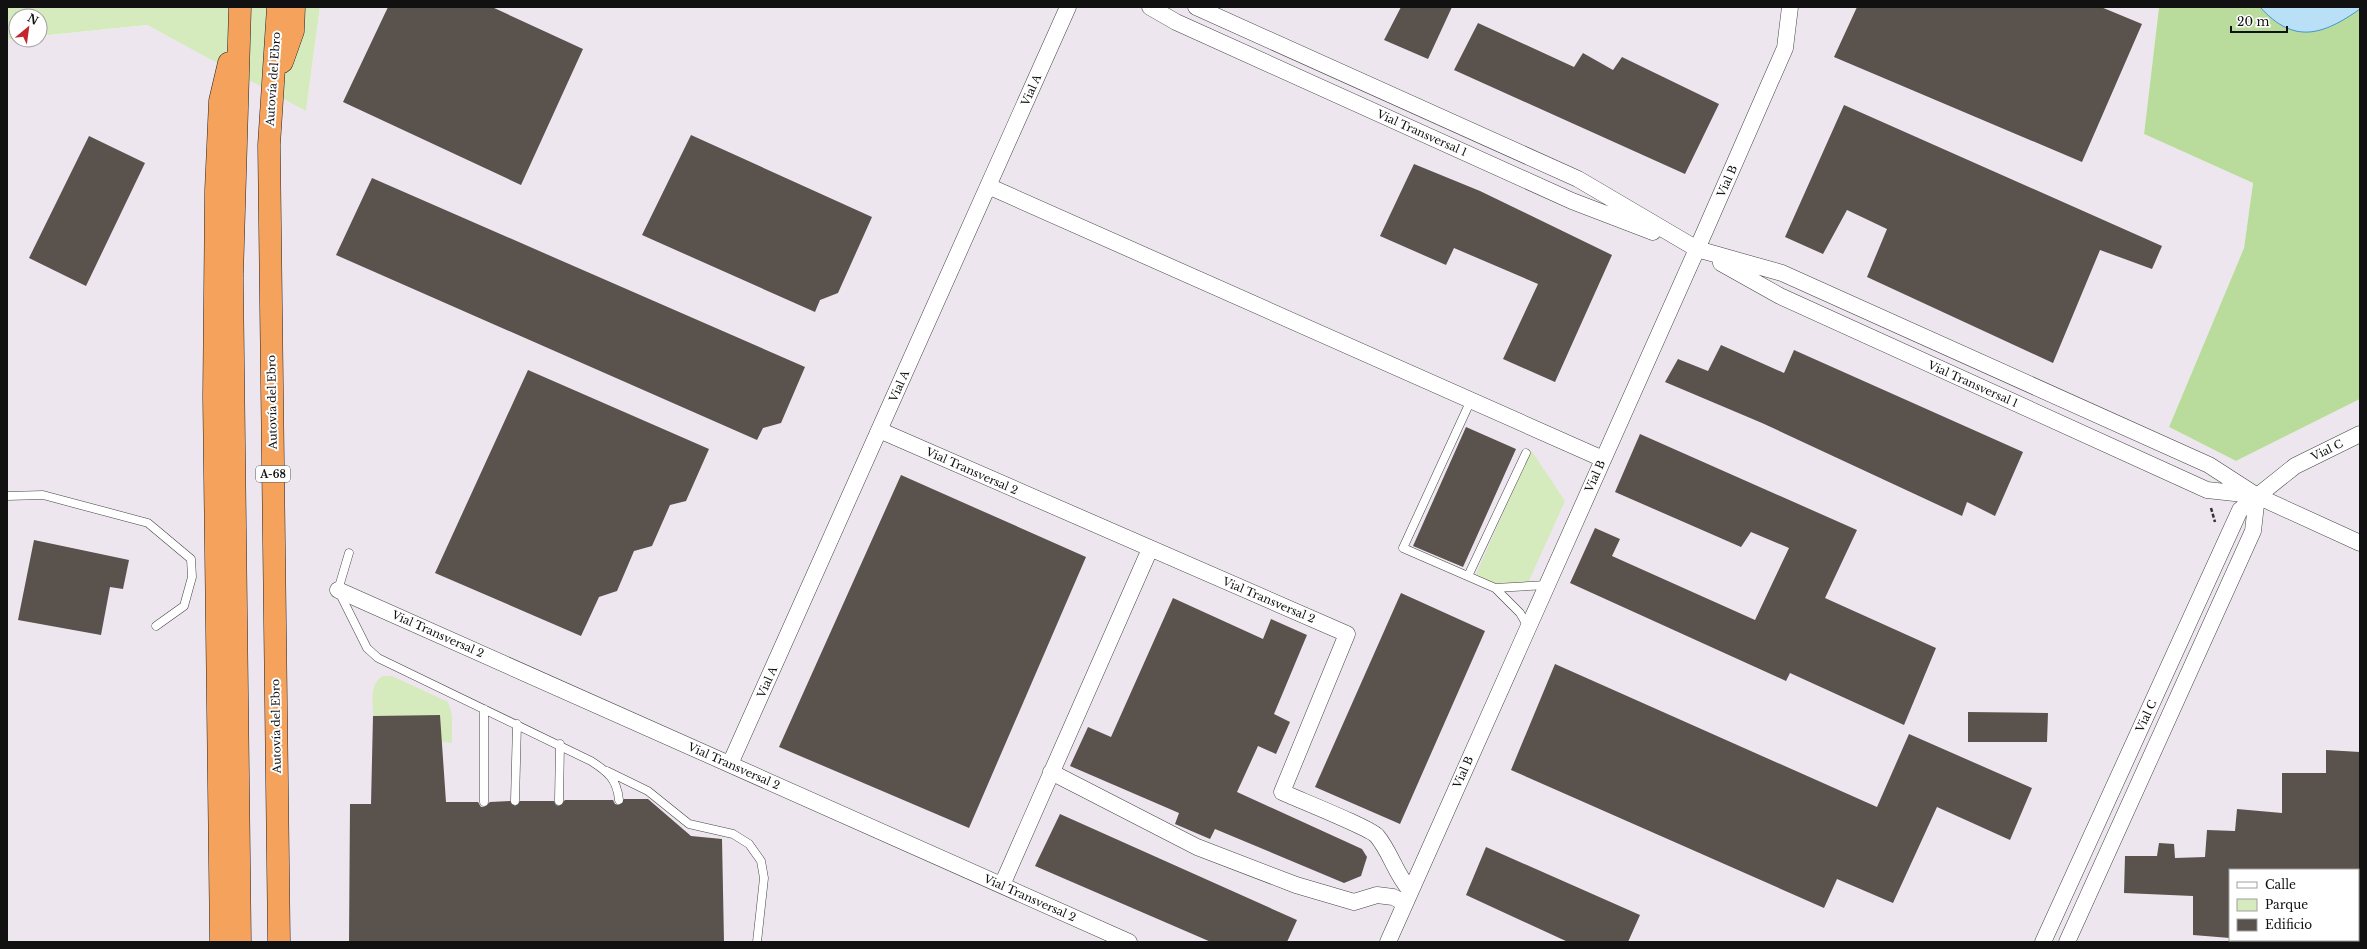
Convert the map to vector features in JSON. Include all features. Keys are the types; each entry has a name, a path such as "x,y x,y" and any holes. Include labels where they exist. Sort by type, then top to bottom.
{"highway":[{"name":"Autovía del Ebro","path":"278,7 269,145 279,942"},
{"path":"272,88 293,31 294,7"},
{"path":"220,942 214,397 216,190 220,101 240,15"},
{"path":"240,15 232,277 240,942"}],"street":[{"name":"Vial A","path":"730,764 1068,7"},
{"name":"Vial Transversal 1","path":"1150,7 1176,22 1572,201 1698,249 1782,273 2209,465 2257,496 2360,543"},
{"name":"Vial Transversal 1","path":"1196,7 1578,179 1780,296 2207,490 2257,496"},
{"name":"Vial B","path":"1388,942 1407,896 1698,249 1785,48 1790,7"},
{"path":"988,186 1603,459"},
{"name":"Vial Transversal 2","path":"880,430 1347,634 1282,792 1375,834 1390,855 1407,896"},
{"name":"Vial C","path":"2043,942 2240,510 2294,466 2360,434"},
{"name":"Vial C","path":"2067,942 2253,531 2257,496"},
{"path":"1002,885 1150,549"},
{"name":"Vial Transversal 2","path":"338,590 1130,942"},
{"path":"1051,772 1197,848 1296,885 1354,902 1377,895 1393,897 1407,896"}],"lane":[{"path":"1471,400 1404,548 1495,588 1520,613 1528,627"},
{"path":"1468,576 1526,454"},
{"path":"7,496 43,495 148,522 191,559 192,578 184,606 156,626"},
{"path":"349,553 338,590 367,648 378,658 560,744 605,770 648,791 689,824 733,834 749,844 761,861 764,878 756,942"},
{"path":"1495,588 1547,585"},
{"path":"484,709 484,802"},
{"path":"515,801 517,724"},
{"path":"559,800 560,744"},
{"path":"605,770 617,785 619,800"}],"shaded area":[{"path":"320,7 2159,7 2144,134 2253,183 2244,248 2169,427 2236,461 2360,399 2360,942 7,942 7,40 8,48 48,48 48,35 147,25 306,110"}],"green space":[{"path":"7,7 320,7 306,111 147,25 48,35 48,8 8,8 7,40"},
{"path":"2159,7 2360,7 2360,399 2236,461 2169,427 2244,248 2253,183 2144,134"},
{"path":"1531,450 1565,501 1528,583 1493,583 1476,574"},
{"path":"383,676 392,676 448,702 452,715 452,743 441,742 440,715 373,716 372,699 374,688 379,679"}],"water":[{"path":"2260,7 2360,7 2360,9 2334,25 2321,30 2309,32 2297,31 2285,27 2273,19"}],"building":[{"path":"388,7 492,7 583,49 521,185 343,102"},
{"path":"1401,7 1452,7 1428,59 1384,40"},
{"path":"1857,7 2101,7 2142,24 2082,162 1834,57"},
{"path":"1478,23 1574,67 1583,53 1613,70 1622,57 1719,104 1685,174 1454,70"},
{"path":"1844,105 2162,246 2152,269 2100,250 2053,363 1867,277 1887,229 1847,210 1823,254 1785,237"},
{"path":"691,135 872,217 838,293 820,300 815,312 642,235"},
{"path":"89,136 145,163 86,286 29,258"},
{"path":"1414,164 1480,191 1612,255 1555,382 1503,359 1538,284 1454,248 1446,265 1380,236"},
{"path":"372,178 805,367 781,423 763,428 757,440 336,255"},
{"path":"1721,345 1784,373 1794,350 2023,452 1995,516 1967,502 1962,516 1762,423 1665,382 1678,359 1708,371"},
{"path":"528,370 709,449 686,501 670,505 652,546 634,551 617,591 599,597 581,636 435,573"},
{"path":"1466,427 1516,449 1463,567 1413,546"},
{"path":"1640,434 1857,530 1825,598 1936,648 1904,725 1790,673 1786,681 1570,583 1595,528 1620,539 1612,556 1755,620 1789,548 1751,532 1741,547 1615,492"},
{"path":"901,475 1086,557 969,828 779,747"},
{"path":"34,540 129,560 123,589 110,587 101,635 18,620"},
{"path":"1401,593 1485,631 1400,824 1315,787"},
{"path":"1173,598 1263,639 1271,619 1307,635 1274,714 1290,722 1276,754 1258,746 1237,792 1362,849 1367,857 1361,876 1344,883 1215,829 1210,839 1175,824 1179,813 1070,766 1088,727 1111,737"},
{"path":"1555,664 1877,807 1909,734 2032,788 2010,840 1937,807 1893,903 1837,879 1824,908 1511,770"},
{"path":"1968,712 2048,713 2047,742 1968,742"},
{"path":"440,715 446,802 478,802 481,807 484,807 490,802 510,801 515,806 520,801 554,801 556,805 559,806 565,800 613,800 615,804 619,805 624,799 648,799 691,836 722,839 724,942 349,942 350,804 371,804 373,716"},
{"path":"2326,750 2360,752 2360,870 2229,869 2229,938 2193,935 2193,896 2124,893 2125,856 2157,856 2159,843 2174,844 2175,858 2205,857 2207,830 2235,831 2237,809 2282,813 2282,773 2326,773"},
{"path":"1060,814 1297,920 1287,942 1211,942 1035,866"},
{"path":"1486,847 1640,915 1628,942 1568,942 1466,895"}]}
